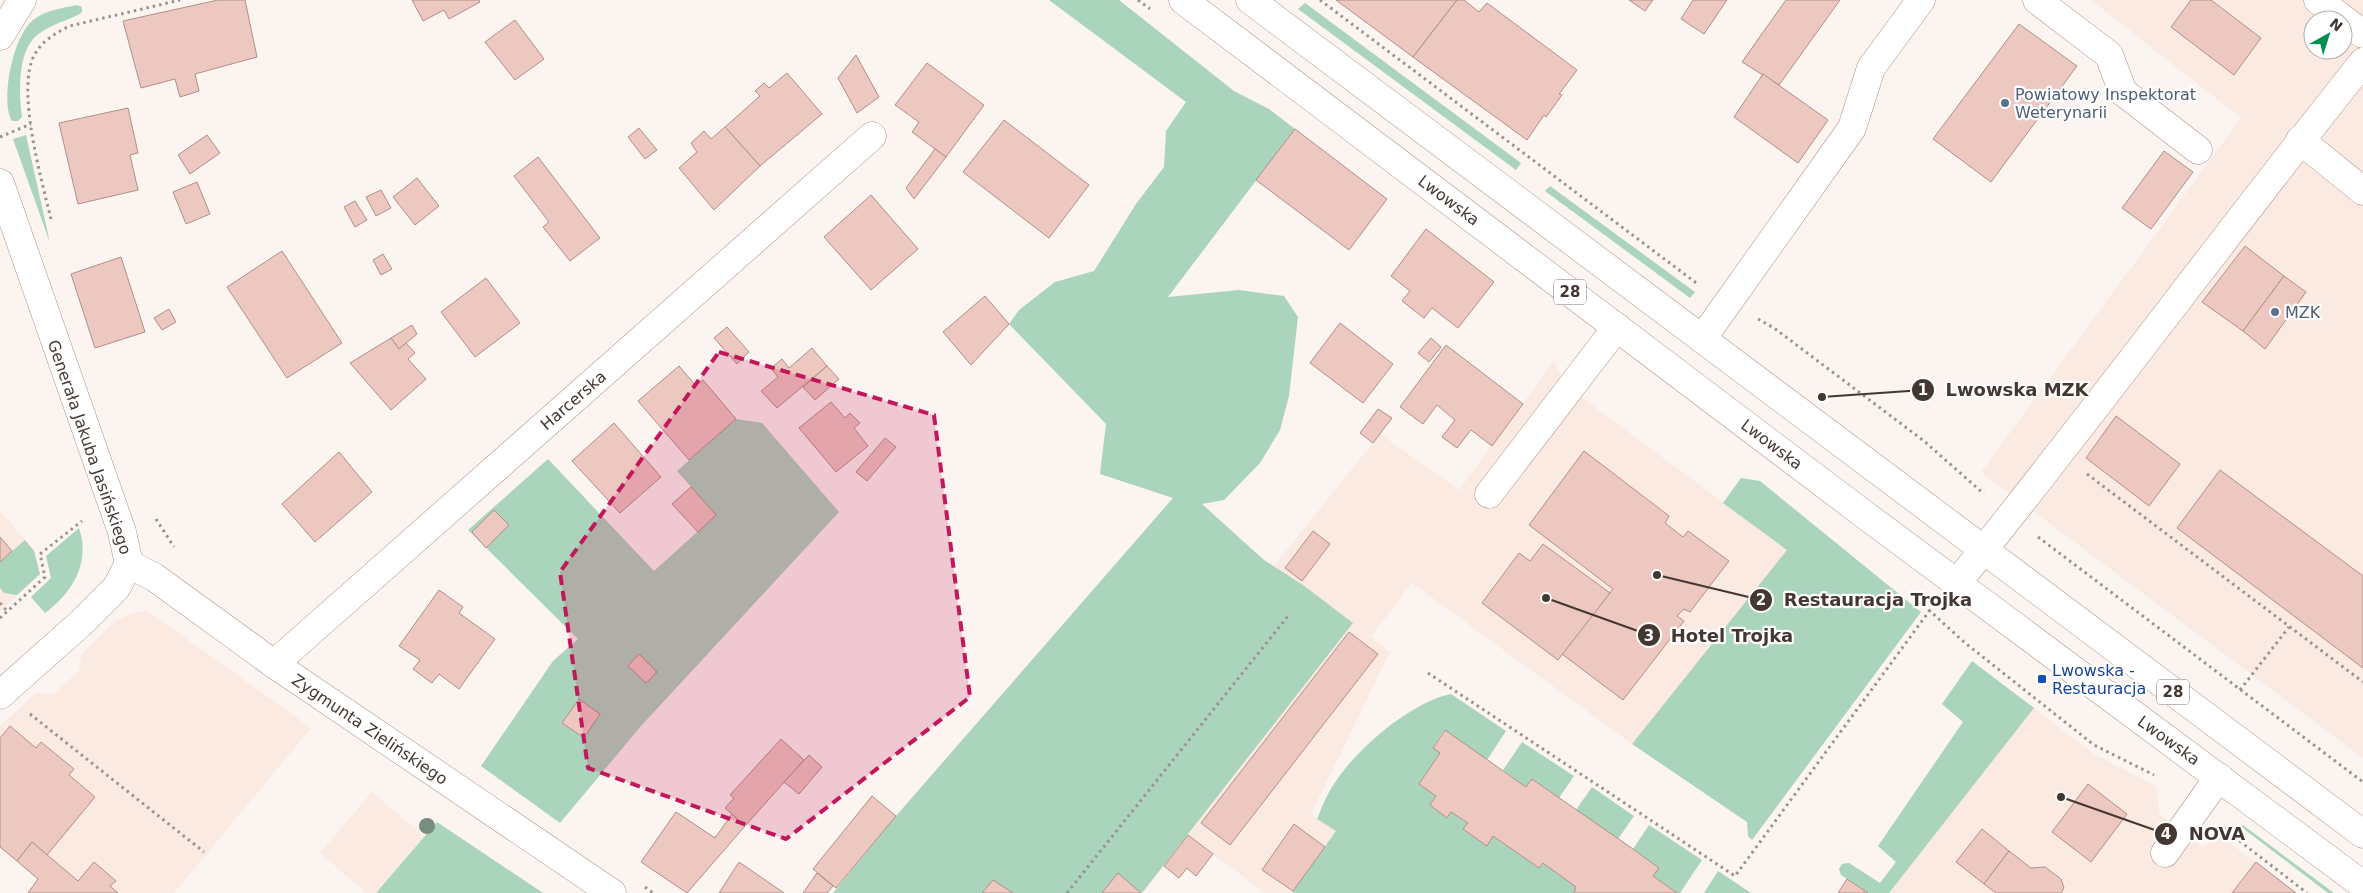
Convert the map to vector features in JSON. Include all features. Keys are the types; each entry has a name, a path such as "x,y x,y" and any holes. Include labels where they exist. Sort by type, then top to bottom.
{"main road":[{"path":"0,36 22,0"},
{"name":"Lwowska","path":"1184,0 1957,583 2363,885"},
{"name":"28","path":"1250,0 2363,834"},
{"path":"1702,339 1852,128 1871,68 1921,0"},
{"path":"2037,0 2109,55 2123,92 2198,150"},
{"path":"2318,0 2363,34"},
{"path":"1957,583 2060,454 2300,140 2363,62"},
{"name":"Harcerska","path":"274,664 872,136"},
{"path":"2300,140 2363,192"},
{"name":"Generała Jakuba Jasińskiego","path":"0,183 122,532 129,564 116,588 0,695"},
{"path":"1489,494 1617,327"},
{"name":"Zygmunta Zielińskiego","path":"129,564 154,577 274,664 612,893"},
{"path":"2165,853 2219,777"}],"path":[{"path":"53,226 32,136 28,79 35,54 54,34 70,26 180,0"},
{"path":"1320,0 1694,282 1774,328 1924,441 2010,517 2363,782"},
{"path":"0,137 31,124"},
{"path":"2060,454 2363,682"},
{"path":"152,512 168,541 179,553"},
{"path":"0,618 45,577 40,554 82,521"},
{"path":"0,603 7,611"},
{"path":"1428,673 1735,876 1930,610"},
{"path":"1067,893 1288,616"},
{"path":"2240,690 2289,627"},
{"path":"25,710 204,852"},
{"path":"638,882 654,893"}],"highlighted area":[{"path":"719,352 934,415 970,697 786,839 588,768 560,572"}],"shaded area":[{"path":"2091,0 2363,0 2363,758 1981,472 2241,118"},
{"path":"1554,361 1564,384 1787,550 1632,744 1412,583 1371,637 1390,652 1311,814 1336,831 1292,893 1265,893 1188,835 1352,624 1303,585 1273,567 1380,434 1459,490"},
{"path":"0,511 34,551 40,574 0,612"},
{"path":"148,611 311,728 174,893 118,893 110,886 115,881 78,881 32,842 0,847 0,726 36,693 53,694 79,671 82,654 117,620 135,612"},
{"path":"2034,708 2094,754 2156,786 2158,813 2204,848 2220,836 2256,862 2232,893 1889,893"},
{"path":"372,792 424,837 376,893 367,893 320,853"}],"green space":[{"path":"1049,0 1119,0 1234,91 1269,109 1295,129 1168,297 1239,290 1284,296 1298,317 1289,396 1280,430 1260,463 1224,500 1202,504 1264,560 1303,585 1353,623 1142,893 1118,874 1102,893 833,893 896,816 1173,498 1100,474 1106,424 1009,324 1019,310 1055,282 1094,271 1136,204 1164,167 1166,131 1186,102"},
{"path":"1305,3 1521,163 1516,170 1298,9"},
{"path":"77,5 82,7 82,12 43,31 34,38 28,47 21,70 20,95 22,117 18,121 12,121 7,99 10,69 14,53 26,28 42,14"},
{"path":"26,135 50,243 13,139"},
{"path":"1550,186 1695,292 1690,298 1545,191"},
{"path":"736,419 762,423 839,512 641,726 560,823 481,766 553,661 578,639 468,530 548,459 654,571 716,515 677,471"},
{"path":"1741,478 1760,481 1921,612 1752,840 1748,836 1747,822 1632,744 1787,550 1723,503"},
{"path":"79,528 83,553 77,576 71,587 45,613 31,597 51,578 46,556"},
{"path":"25,540 34,551 40,574 17,595 4,593 0,588 0,562"},
{"path":"1972,661 2034,708 1889,893 1868,893 1841,875 1839,869 1842,864 1849,863 1880,883 1896,862 1878,846 1963,722 1942,704"},
{"path":"1451,694 1506,731 1487,760 1444,730 1433,747 1440,753 1419,784 1436,796 1430,805 1447,818 1451,812 1468,823 1464,829 1487,845 1493,836 1539,868 1543,863 1576,887 1574,893 1292,893 1336,831 1317,819 1329,792 1344,770 1370,742 1402,717 1435,699"},
{"path":"1522,742 1574,776 1559,798 1532,779 1526,787 1503,770"},
{"path":"1592,787 1634,816 1618,839 1576,810"},
{"path":"437,822 543,893 376,893"},
{"path":"1649,825 1702,860 1680,893 1677,893 1653,876 1658,868 1633,849"},
{"path":"2243,825 2334,893 2328,893 2240,826"},
{"path":"1718,871 1751,893 1704,893"}],"building":[{"path":"218,0 245,0 257,57 195,74 199,91 180,97 175,79 141,88 123,21"},
{"path":"412,0 479,0 480,2 449,19 444,10 423,21"},
{"path":"1336,0 1457,0 1413,57"},
{"path":"1457,0 1464,0 1479,12 1487,3 1577,70 1559,94 1562,95 1546,117 1544,115 1527,140 1413,57"},
{"path":"1629,0 1653,0 1645,11"},
{"path":"1693,0 1727,0 1704,34 1681,19"},
{"path":"1786,0 1840,0 1779,85 1742,62"},
{"path":"2191,0 2211,0 2261,38 2234,75 2171,27"},
{"path":"515,20 544,59 515,80 485,42"},
{"name":"Powiatowy Inspektorat Weterynarii","path":"2019,24 2077,66 1991,182 1933,139"},
{"path":"856,55 879,97 857,113 838,78"},
{"path":"927,63 984,105 946,157 912,132 919,122 895,105"},
{"path":"787,73 822,114 760,166 725,127 760,96 755,91 764,83 769,88"},
{"path":"1763,74 1828,120 1798,163 1734,117"},
{"path":"128,108 138,153 130,155 138,190 78,204 59,123"},
{"path":"1004,120 1089,185 1049,238 963,172"},
{"path":"725,127 760,166 714,210 679,168 697,152 691,143 704,131 711,139"},
{"path":"639,128 657,150 645,159 628,137"},
{"path":"1295,129 1387,199 1349,250 1256,180"},
{"path":"207,135 220,153 190,174 178,155"},
{"path":"935,149 946,157 914,199 906,188"},
{"path":"2164,151 2193,172 2151,229 2122,208"},
{"path":"538,157 600,238 570,261 543,227 549,222 514,176"},
{"path":"417,178 439,206 415,225 393,197"},
{"path":"197,182 210,214 186,224 173,192"},
{"path":"381,190 391,208 376,216 366,197"},
{"path":"871,195 918,249 871,290 824,237"},
{"path":"355,201 367,220 355,227 344,207"},
{"path":"1426,229 1494,282 1458,328 1432,308 1424,318 1402,301 1410,291 1391,276"},
{"path":"2245,246 2284,276 2243,331 2202,302"},
{"path":"282,251 342,343 287,378 227,287"},
{"path":"383,254 392,269 381,275 373,260"},
{"path":"121,257 145,332 95,348 71,274"},
{"name":"MZK","path":"2284,276 2306,292 2265,349 2243,331"},
{"path":"486,278 520,323 475,357 441,312"},
{"path":"985,296 1009,324 971,365 943,332"},
{"path":"169,309 176,322 162,330 154,318"},
{"path":"1340,323 1393,364 1363,403 1310,363"},
{"path":"412,325 417,334 399,349 391,338"},
{"path":"727,327 749,352 737,364 714,338"},
{"path":"391,338 399,349 406,343 415,353 408,359 426,379 391,410 350,363"},
{"path":"1431,338 1441,347 1429,362 1418,353"},
{"path":"1446,345 1523,404 1492,446 1471,430 1457,448 1442,437 1455,420 1437,405 1423,424 1400,407"},
{"path":"812,348 827,366 777,408 761,391 778,377 771,368 782,359 789,368"},
{"path":"679,366 696,386 703,380 736,419 689,460 638,401"},
{"path":"827,366 839,379 815,400 803,387"},
{"path":"831,402 845,418 850,413 860,423 854,428 868,446 836,472 799,428"},
{"path":"1378,409 1392,418 1373,443 1360,433"},
{"path":"2116,416 2180,464 2149,506 2086,458"},
{"path":"614,423 661,477 620,513 572,461"},
{"path":"885,438 896,447 867,481 856,472"},
{"path":"1584,451 1669,516 1665,523 1683,537 1688,531 1729,561 1690,612 1684,609 1677,616 1684,621 1623,700 1562,654 1613,589 1529,525"},
{"path":"339,452 372,492 315,542 282,504"},
{"path":"2220,470 2363,576 2363,668 2177,528"},
{"path":"691,487 716,515 698,532 672,504"},
{"path":"494,510 509,525 486,548 472,532"},
{"path":"1313,531 1330,544 1302,581 1285,568"},
{"path":"0,537 12,551 0,562"},
{"path":"1543,544 1610,593 1558,660 1482,603 1519,553 1530,561"},
{"path":"439,590 463,607 459,613 495,639 459,689 439,674 432,683 413,669 420,660 399,646"},
{"path":"1349,632 1378,654 1230,845 1201,823"},
{"path":"639,654 657,672 646,683 628,666"},
{"path":"579,699 600,714 584,738 562,723"},
{"path":"10,726 36,748 41,742 74,769 69,775 95,797 47,855 32,842 17,861 0,847 0,738"},
{"path":"1445,730 1526,787 1532,779 1633,849 1659,868 1653,876 1677,893 1574,893 1576,887 1543,863 1539,868 1493,836 1487,846 1463,829 1468,823 1451,812 1447,818 1430,805 1436,796 1419,784 1440,753 1433,748"},
{"path":"781,739 804,760 745,826 725,808 734,798 730,795"},
{"path":"809,755 822,767 799,794 784,782"},
{"path":"2088,784 2127,814 2091,862 2052,832"},
{"path":"872,796 896,816 836,888 813,869"},
{"path":"676,812 715,838 732,814 745,826 687,893 641,862"},
{"path":"1294,824 1325,847 1293,891 1262,870"},
{"path":"1982,829 2009,851 1984,884 1956,862"},
{"path":"1188,835 1213,854 1196,876 1187,868 1179,878 1164,866"},
{"path":"32,842 78,881 94,862 116,881 110,886 118,893 28,893 38,879 17,861"},
{"path":"2009,851 2031,868 2045,867 2061,879 2064,888 2061,893 1996,893 1984,884"},
{"path":"739,862 784,893 719,893"},
{"path":"2256,862 2296,893 2232,893"},
{"path":"817,873 833,886 827,893 803,893"},
{"path":"1118,873 1141,893 1102,893"},
{"path":"1847,879 1868,893 1838,893"},
{"path":"993,880 1013,893 982,893"}],"place":[{"name":"Powiatowy Inspektorat Weterynarii","path":"2005,103"},
{"name":"MZK","path":"2275,312"},
{"name":"Lwowska MZK","path":"1822,397"},
{"name":"Restauracja Trojka","path":"1657,575"},
{"name":"Hotel Trojka","path":"1546,598"},
{"name":"Lwowska - Restauracja","path":"2042,679"},
{"name":"NOVA","path":"2061,797"}]}
